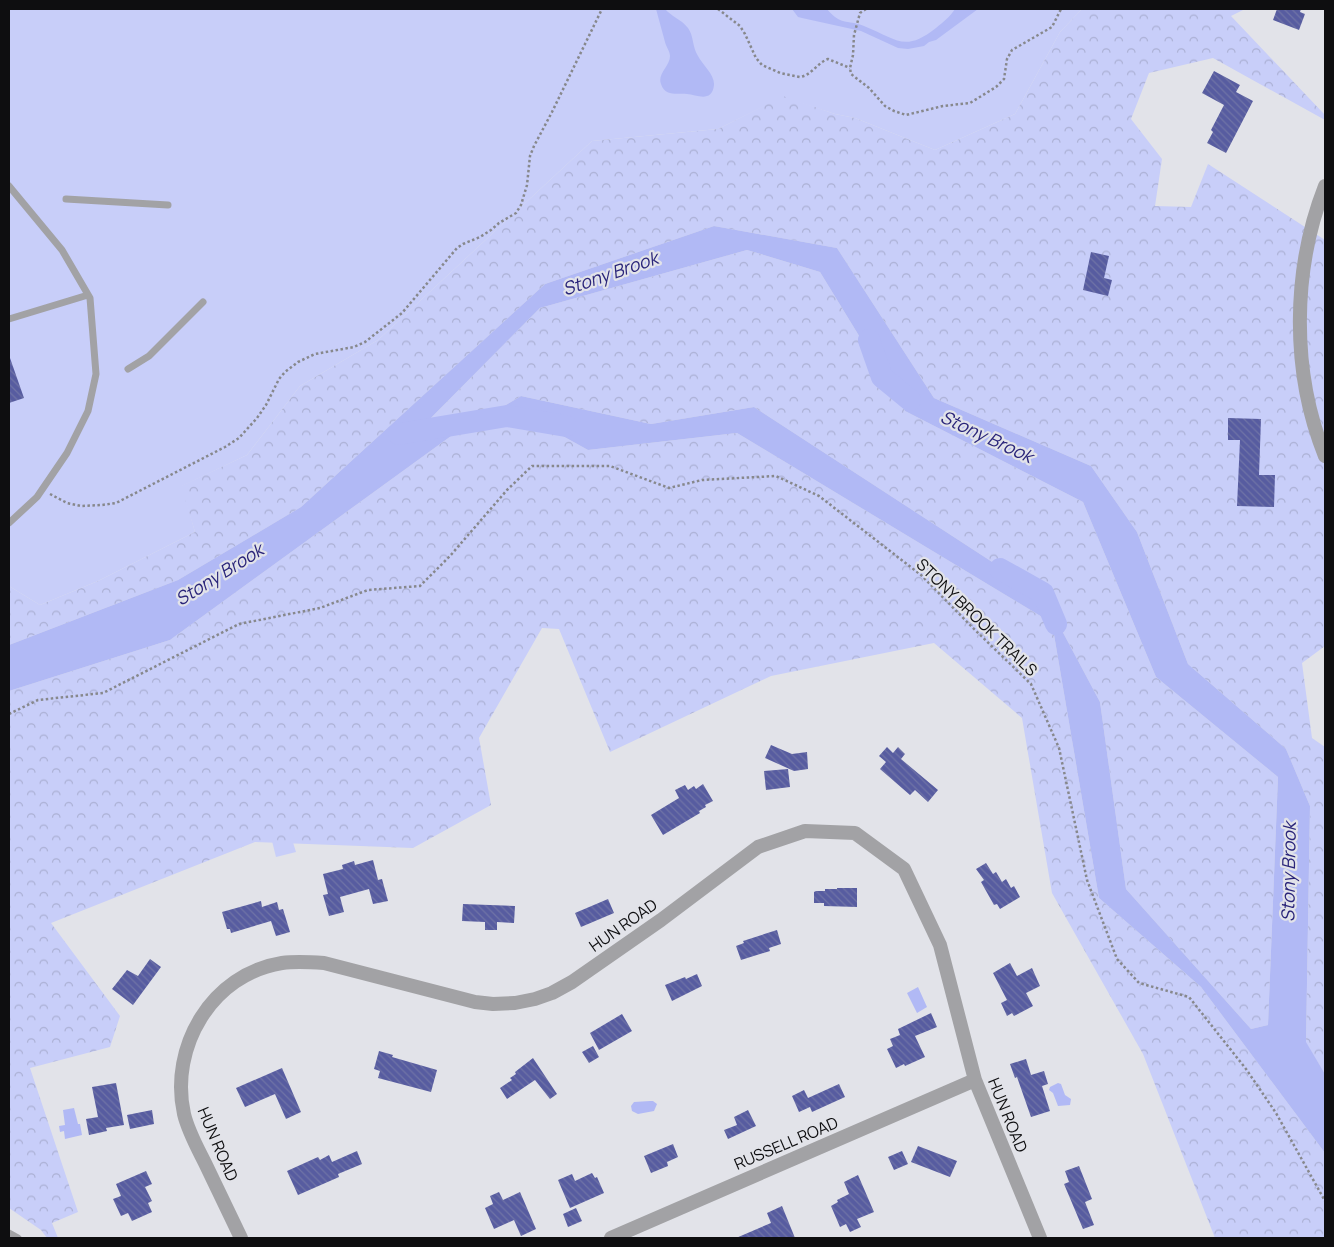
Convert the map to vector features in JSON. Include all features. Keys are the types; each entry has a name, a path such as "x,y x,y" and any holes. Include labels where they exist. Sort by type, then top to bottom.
{"street":[{"path":"1325,186 1308,241 1303,273 1300,325 1304,374 1312,415 1325,456"},
{"name":"HUN ROAD","path":"241,1238 191,1134 184,1114 181,1093 184,1055 191,1035 204,1012 227,988 243,977 261,969 281,964 303,962 324,963 475,1002 493,1004 515,1003 535,999 552,993 572,982 661,920 758,847 805,831 855,833 904,869 940,945 974,1080 1040,1238"},
{"name":"RUSSELL ROAD","path":"611,1238 974,1080"}],"lane":[{"path":"9,186 62,250 88,295 96,374 88,411 68,453 37,497 9,523"},
{"path":"66,199 168,205"},
{"path":"9,319 88,295"},
{"path":"128,369 149,356 203,302"},
{"path":"9,1233 18,1238"}],"path":[{"path":"42,488 61,501 81,506 116,503 125,499 207,457 239,438 266,405 279,379 298,362 315,354 354,347 365,342 393,321 424,288 457,248 480,238 516,213 525,195 530,156 534,146 602,9"},
{"path":"718,9 740,26 756,58 769,69 800,77 805,76 817,65 828,59 850,68"},
{"path":"866,9 861,12 854,34 851,74 869,88 885,106 901,114 914,114 943,106 970,103 1001,82 1005,76 1009,54 1052,27 1062,9"},
{"name":"STONY BROOK TRAILS","path":"9,714 38,700 102,693 239,624 320,608 368,590 420,586 450,556 507,490 532,466 610,466 669,488 702,480 776,476 819,496 921,575 1031,684 1059,748 1087,880 1117,958 1139,983 1189,997 1246,1069 1271,1106 1325,1201"}],"green space":[{"path":"9,9 1082,9 1060,32 1015,114 935,150 855,118 835,114 783,97 718,129 592,141 378,340 300,386 247,455 182,486 195,532 98,581 40,605 9,586"},
{"path":"1082,9 1245,9 1231,16 1325,115 1325,120 1213,58 1149,73 1131,119 1162,159 1155,206 1191,207 1208,164 1325,240 1325,646 1302,663 1312,738 1325,747 1325,1074 1306,1043 1310,806 1286,749 1188,664 1137,532 1091,466 934,398 837,248 714,226 545,284 301,507 178,580 9,645 9,586 40,605 98,581 195,532 181,486 247,455 300,386 378,340 592,141 718,129 783,96 835,114 855,118 935,150 1015,114 1060,32"},
{"path":"747,250 820,272 905,411 1083,502 1156,677 1278,777 1268,1025 1251,1029 1126,889 1100,702 1043,595 754,407 651,424 521,396 486,417 415,434 540,308"},
{"path":"521,413 588,450 737,433 1052,623 1099,898 1201,987 1325,1153 1325,1238 1215,1238 1143,1054 1052,893 1022,718 934,643 771,676 610,752 559,629 542,628 479,738 491,805 413,848 255,842 51,923 120,1016 110,1047 30,1068 78,1212 52,1223 58,1238 47,1238 41,1230 9,1208 9,691 170,640 458,431"},
{"path":"291,836 296,852 276,857 272,841"}],"water":[{"path":"656,9 665,9 688,28 696,53 714,81 713,91 707,96 672,94 663,88 660,80 670,56"},
{"path":"792,9 827,9 840,20 864,26 893,39 908,42 925,36 944,21 955,9 978,9 936,40 924,46 908,49 898,48 861,31 798,17"},
{"path":"714,226 837,248 934,398 1091,466 1137,532 1188,664 1286,749 1310,806 1306,1042 1325,1074 1325,1153 1201,987 1099,898 1052,623 737,433 588,450 521,413 458,431 170,640 9,691 9,645 178,580 301,507 545,284","holes":["747,250 820,272 905,411 1083,502 1156,677 1278,777 1268,1025 1251,1029 1126,889 1100,702 1043,595 754,407 651,424 521,396 486,417 416,433 540,308"]},
{"path":"918,987 927,1007 917,1013 907,993"},
{"path":"1058,1083 1061,1084 1065,1095 1071,1099 1070,1105 1058,1106 1053,1093 1049,1090 1050,1087"},
{"path":"653,1101 657,1104 654,1111 638,1114 632,1111 631,1106 634,1102"},
{"path":"74,1108 82,1135 65,1139 64,1131 60,1132 59,1126 65,1125 63,1110"}],"building":[{"path":"1277,9 1301,9 1300,12 1305,14 1299,30 1273,20"},
{"path":"1214,71 1240,85 1236,92 1253,101 1226,153 1207,143 1213,132 1211,130 1224,105 1202,93"},
{"path":"1091,252 1109,256 1104,278 1112,280 1108,296 1083,290"},
{"path":"9,358 24,398 9,403"},
{"path":"1228,418 1261,419 1259,475 1275,475 1274,507 1237,506 1240,440 1228,440"},
{"path":"771,745 792,754 807,752 808,769 794,771 765,758"},
{"path":"887,747 893,753 898,747 905,754 901,759 938,790 928,802 915,790 910,795 880,769 886,762 879,756"},
{"path":"788,769 790,787 766,790 764,771"},
{"path":"703,784 713,801 705,805 706,807 699,811 700,813 663,835 651,815 679,798 675,790 685,785 688,790 694,786 696,789"},
{"path":"373,860 378,880 382,879 388,901 373,904 369,889 340,897 344,912 329,916 323,895 328,894 323,874 343,869 342,865 354,861 355,865"},
{"path":"986,863 993,874 996,872 1002,882 1006,879 1011,888 1014,886 1020,897 1000,909 997,904 994,905 981,882 984,880 976,869"},
{"path":"837,888 857,888 857,907 824,906 824,903 814,903 814,892"},
{"path":"608,899 614,913 581,927 575,913"},
{"path":"261,901 262,907 277,902 279,910 283,909 290,932 276,936 271,921 231,933 230,929 227,929 222,912"},
{"path":"463,904 515,906 514,923 497,922 497,930 485,930 485,922 462,921"},
{"path":"777,930 781,944 769,948 770,951 741,960 736,946 744,943 743,941"},
{"path":"150,959 161,967 133,1005 112,989 127,970 138,976"},
{"path":"1010,963 1017,976 1032,968 1040,986 1026,993 1033,1006 1014,1016 1012,1013 1007,1016 1001,1003 1007,1000 993,973"},
{"path":"697,974 702,986 672,1001 665,985"},
{"path":"931,1013 937,1027 915,1036 925,1057 896,1068 887,1049 893,1046 890,1039 900,1035 898,1029"},
{"path":"622,1014 632,1031 599,1050 590,1033"},
{"path":"593,1046 599,1057 589,1063 582,1052"},
{"path":"379,1051 393,1055 392,1057 437,1070 431,1092 378,1078 380,1071 374,1069"},
{"path":"533,1058 557,1094 550,1099 535,1080 507,1099 500,1088 512,1080 510,1078 516,1074 515,1072"},
{"path":"1026,1059 1031,1075 1044,1071 1048,1084 1042,1086 1050,1111 1031,1117 1017,1077 1015,1078 1010,1064"},
{"path":"282,1068 301,1112 286,1119 275,1094 245,1107 236,1088"},
{"path":"116,1083 124,1125 106,1128 107,1131 89,1135 86,1119 98,1117 92,1087"},
{"path":"839,1084 845,1097 812,1112 810,1107 799,1112 792,1096 804,1090 808,1098"},
{"path":"152,1110 154,1124 130,1129 127,1115"},
{"path":"748,1110 756,1126 728,1139 724,1130 737,1125 734,1117"},
{"path":"673,1144 678,1157 667,1162 668,1166 651,1173 644,1156"},
{"path":"918,1146 957,1161 950,1177 911,1162"},
{"path":"357,1151 362,1164 338,1174 339,1177 298,1195 287,1171 318,1157 320,1160 329,1155 332,1162"},
{"path":"902,1151 908,1164 894,1170 888,1157"},
{"path":"1079,1166 1092,1199 1085,1202 1094,1225 1083,1229 1064,1184 1069,1182 1065,1171"},
{"path":"146,1171 152,1184 145,1187 152,1201 148,1203 152,1212 132,1221 128,1213 121,1216 113,1199 121,1196 116,1184"},
{"path":"592,1173 595,1178 597,1177 604,1193 570,1208 558,1180 572,1174 575,1181"},
{"path":"858,1175 874,1212 857,1219 861,1227 850,1232 846,1224 840,1227 831,1206 838,1202 837,1200 849,1194 844,1182"},
{"path":"499,1192 503,1200 520,1192 536,1229 521,1236 514,1220 494,1229 485,1208 493,1204 490,1196"},
{"path":"782,1206 795,1238 736,1238 771,1223 767,1213"},
{"path":"576,1208 582,1221 568,1227 563,1214"}],"waterway":[{"name":"Stony Brook","path":"869,340 882,377 910,400"},
{"name":"Stony Brook","path":"399,434 507,416 566,426"},
{"name":"Stony Brook","path":"1000,569 1043,593 1056,624"}]}
